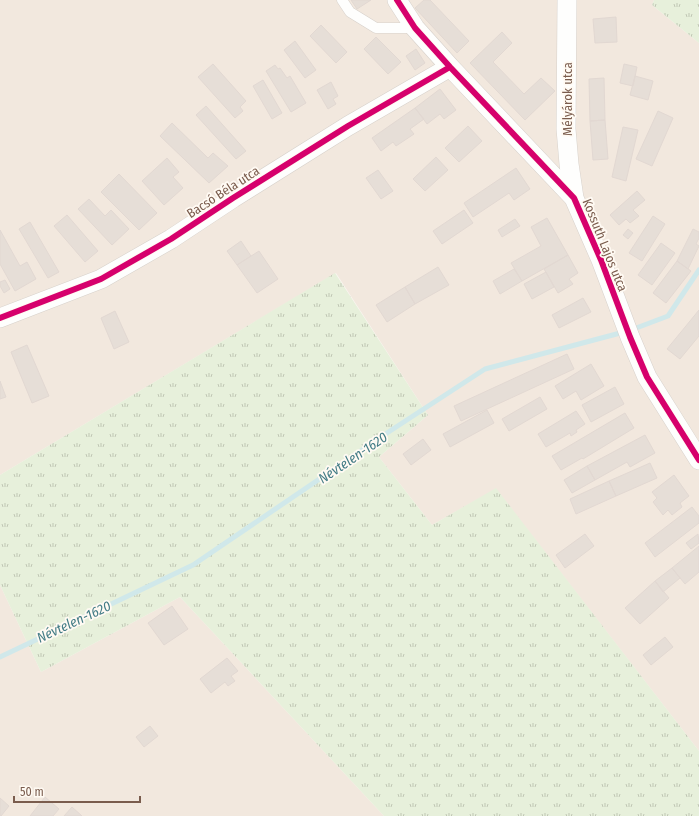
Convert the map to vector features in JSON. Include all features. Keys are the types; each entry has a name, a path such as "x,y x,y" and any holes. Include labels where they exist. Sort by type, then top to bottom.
{"street":[{"name":"Kossuth Lajos utca","path":"397,0 415,28 574,198 601,260 628,332 647,377 699,460"},
{"name":"Mélyárok utca","path":"567,0 566,129 574,198"},
{"name":"Bacsó Béla utca","path":"0,318 101,279 171,239 348,126 450,67"}],"lane":[{"path":"342,0 350,12 376,28 415,28"}],"shaded area":[{"path":"0,0 654,0 652,5 699,43 699,751 496,489 432,525 379,457 428,415 336,273 0,475"},
{"path":"0,585 41,672 180,597 384,816 0,816"}],"green space":[{"path":"654,0 699,0 699,43 652,5"},
{"path":"335,273 428,415 379,457 432,525 496,488 699,751 699,816 384,816 180,597 41,672 0,585 0,475"}],"building":[{"path":"351,0 371,0 357,9"},
{"path":"424,0 430,0 469,41 457,53 415,8"},
{"path":"616,17 617,42 595,43 593,19"},
{"path":"321,25 347,52 336,63 310,36"},
{"path":"502,32 512,43 493,62 524,94 541,78 555,91 525,120 470,63"},
{"path":"376,37 401,62 388,74 364,49"},
{"path":"295,41 316,70 305,78 284,50"},
{"path":"416,49 425,63 415,70 406,56"},
{"path":"213,64 246,101 240,107 243,111 235,118 198,77"},
{"path":"624,64 637,67 633,86 620,83"},
{"path":"275,65 278,69 280,68 287,78 290,76 306,103 291,112 266,71"},
{"path":"635,76 653,81 648,100 630,95"},
{"path":"604,78 605,120 590,121 589,79"},
{"path":"263,80 282,113 272,119 253,86"},
{"path":"331,82 338,96 333,99 336,104 328,109 317,90"},
{"path":"440,89 456,110 444,119 440,114 427,124 415,108"},
{"path":"206,106 246,151 236,159 196,115"},
{"path":"415,108 424,119 410,129 414,134 396,146 393,142 381,151 372,138"},
{"path":"658,111 673,118 652,166 636,159"},
{"path":"605,120 608,159 593,160 590,121"},
{"path":"172,123 208,158 213,153 228,166 209,183 160,136"},
{"path":"468,126 482,141 459,162 445,148"},
{"path":"623,127 638,130 626,181 612,177"},
{"path":"436,157 448,170 425,191 413,179"},
{"path":"167,158 179,172 173,177 183,188 164,205 142,181"},
{"path":"516,168 530,189 514,200 509,193 473,217 464,203"},
{"path":"378,170 393,191 381,199 366,178"},
{"path":"119,174 157,213 139,230 101,192"},
{"path":"637,191 645,200 633,210 639,216 630,223 626,219 619,225 610,215"},
{"path":"89,199 105,216 111,210 129,229 112,245 78,209"},
{"path":"464,210 473,223 442,244 433,231"},
{"path":"67,215 98,251 85,262 54,226"},
{"path":"653,216 665,224 642,261 629,253"},
{"path":"547,218 568,255 522,281 511,263 541,246 531,227"},
{"path":"515,219 520,226 502,237 498,230"},
{"path":"30,222 59,272 48,278 19,229"},
{"path":"628,229 633,233 628,239 623,235"},
{"path":"693,229 699,232 699,238 696,244 699,246 688,269 677,261"},
{"path":"0,230 20,266 27,262 36,279 15,291 0,264"},
{"path":"241,241 251,256 237,265 227,251"},
{"path":"661,243 675,253 652,285 638,275"},
{"path":"259,251 278,279 257,293 237,265"},
{"path":"568,255 578,273 569,279 573,284 558,293 544,269"},
{"path":"677,261 691,271 666,303 653,293"},
{"path":"438,267 449,285 415,304 405,287"},
{"path":"514,269 522,281 500,294 493,281"},
{"path":"546,272 554,287 532,299 524,284"},
{"path":"5,280 10,289 4,293 0,286 0,282"},
{"path":"405,287 415,304 387,322 376,305"},
{"path":"583,298 591,312 559,328 552,315"},
{"path":"699,310 699,336 680,359 667,349"},
{"path":"115,311 129,342 114,349 101,318"},
{"path":"27,345 49,396 32,403 11,352"},
{"path":"567,354 574,369 461,421 454,406"},
{"path":"591,364 604,386 581,400 576,391 563,399 555,386"},
{"path":"0,381 6,397 0,399"},
{"path":"615,387 624,404 591,422 582,405"},
{"path":"540,397 547,409 509,431 502,419"},
{"path":"487,410 494,423 450,447 443,434"},
{"path":"576,411 585,424 576,430 577,432 571,436 570,433 546,447 538,434"},
{"path":"625,413 634,428 583,459 582,458 561,470 552,456"},
{"path":"645,435 655,453 630,467 627,462 595,480 587,466"},
{"path":"423,439 431,450 411,465 403,454"},
{"path":"650,463 657,478 616,496 609,481"},
{"path":"587,466 595,480 572,493 564,480"},
{"path":"674,475 689,496 680,503 682,507 672,515 668,510 663,515 653,502 657,498 652,492"},
{"path":"609,481 616,496 576,514 570,499"},
{"path":"692,507 699,516 699,523 655,557 645,543"},
{"path":"585,534 594,546 565,568 556,555"},
{"path":"698,534 699,543 691,549 686,543"},
{"path":"699,546 699,572 685,584 672,568"},
{"path":"672,568 680,578 663,592 655,581"},
{"path":"655,581 669,598 640,624 625,608"},
{"path":"172,606 188,629 164,645 148,623"},
{"path":"665,637 673,647 651,665 643,655"},
{"path":"227,658 238,671 231,676 235,681 228,686 225,682 211,693 200,679"},
{"path":"150,726 158,736 144,747 136,737"},
{"path":"45,797 59,809 53,816 30,816"},
{"path":"0,798 9,806 1,816 0,816"},
{"path":"72,807 82,816 64,816"}],"waterway":[{"name":"Névtelen-1620","path":"631,330 668,316 699,270"},
{"name":"Névtelen-1620","path":"0,657 193,565 390,431 485,369 624,332"}],"cycle path":[{"path":"397,0 415,28 574,198 601,260 647,377 699,460"},
{"path":"0,318 101,279 171,239 348,126 450,67"}]}
